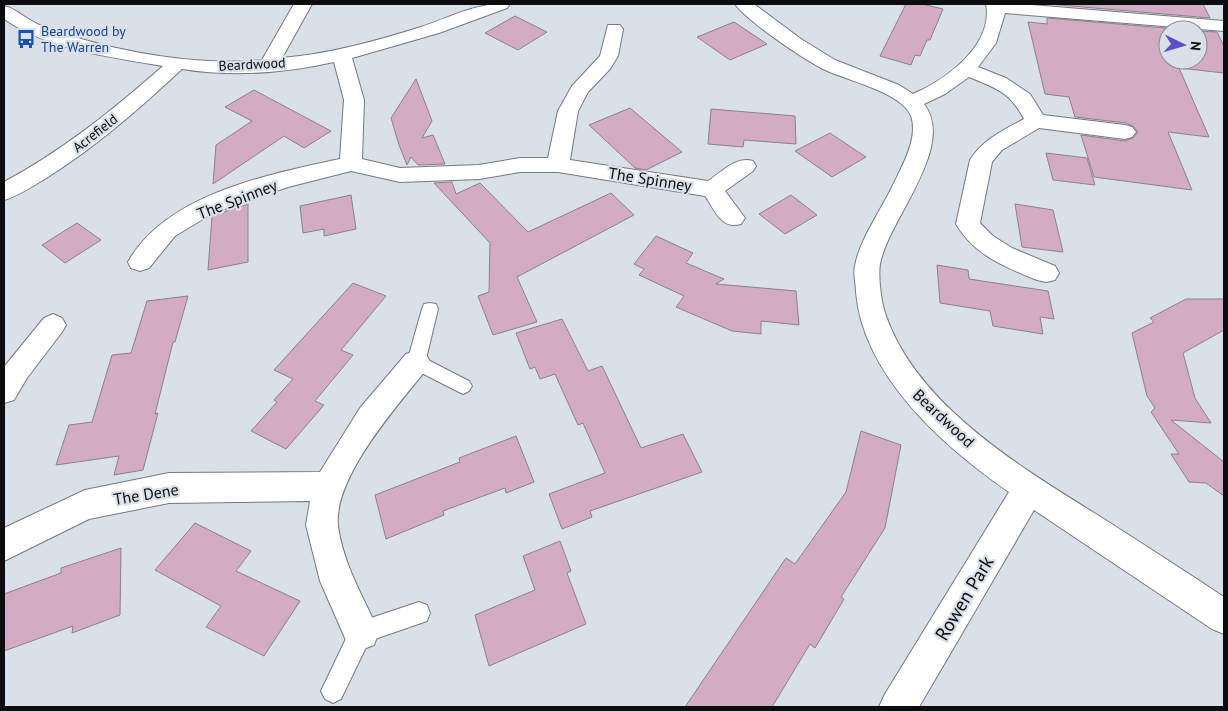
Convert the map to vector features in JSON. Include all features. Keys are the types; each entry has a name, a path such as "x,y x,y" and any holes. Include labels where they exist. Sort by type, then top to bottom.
{"street":[{"path":"269,64 303,4"},
{"name":"Beardwood","path":"4,11 20,30 96,49 178,63 219,67 309,61 342,55 429,32 501,4"},
{"path":"744,4 794,44 830,66 913,101 930,94 967,69 985,46 995,22 995,5 1224,26"},
{"path":"558,165 568,111 579,90 603,66 609,56 614,29"},
{"path":"342,55 354,100 352,164"},
{"name":"Acrefield","path":"4,192 26,181 83,145 178,63"},
{"path":"967,69 999,82 1023,98 1036,121"},
{"name":"Beardwood","path":"913,101 924,118 923,136 917,158 880,232 867,267 869,304 884,345 908,384 944,423 1029,489 1224,617"},
{"path":"1046,273 999,255 979,240 968,224 981,160 994,145 1036,121 1125,132"},
{"name":"The Spinney","path":"140,262 151,245 169,229 201,211 230,198 323,169 352,164 400,175 478,172 520,165 558,165 712,189 745,166"},
{"name":"The Spinney","path":"712,189 733,218"},
{"path":"4,391 17,370 53,326"},
{"path":"361,632 337,581 322,524 328,486 370,417 416,362"},
{"name":"The Dene","path":"4,545 85,505 169,488 328,486"},
{"name":"Rowen Park","path":"898,707 1029,489"}],"lane":[{"path":"430,309 416,362 463,386"},
{"path":"333,691 361,632 419,613"}],"building":[{"path":"906,4 922,4 943,9 930,40 927,40 920,56 915,55 911,65 880,56"},
{"path":"1048,4 1203,4 1210,18"},
{"path":"515,16 547,32 518,50 485,33"},
{"path":"1047,18 1158,27 1158,70 1180,70 1209,137 1168,132 1192,190 1094,177 1081,135 1125,141 1133,138 1138,132 1133,126 1126,123 1075,117 1069,97 1045,94 1028,22 1047,24"},
{"path":"734,22 767,44 730,60 697,37"},
{"path":"1208,32 1217,32 1224,46 1224,73 1197,70 1208,70"},
{"path":"416,79 432,121 422,138 433,135 445,164 418,165 411,157 407,165 399,145 391,118"},
{"path":"254,90 331,131 304,148 284,136 213,184 216,145 252,121 225,107"},
{"path":"630,108 682,152 646,170 635,168 589,125"},
{"path":"711,109 795,116 796,144 744,140 743,147 708,144"},
{"path":"830,133 866,157 832,177 795,151"},
{"path":"1046,153 1087,158 1095,185 1053,180"},
{"path":"452,182 456,194 480,183 528,232 611,193 634,215 517,277 537,322 493,335 478,296 489,292 490,243 434,183"},
{"path":"351,195 356,229 324,236 324,229 303,233 300,206"},
{"path":"791,195 817,215 785,234 759,214"},
{"path":"248,204 248,262 208,270 212,216"},
{"path":"1015,204 1053,210 1063,252 1022,247"},
{"path":"77,223 101,240 65,263 42,245"},
{"path":"656,236 693,253 686,263 724,279 716,284 796,291 799,325 761,321 761,334 732,331 676,307 684,296 639,275 644,269 634,264"},
{"path":"937,265 968,270 969,279 1048,291 1054,319 1040,317 1043,334 993,326 990,311 940,303"},
{"path":"353,283 386,296 341,350 353,355 315,401 324,405 286,449 251,431 277,402 274,400 293,379 274,370"},
{"path":"188,296 175,342 173,342 155,414 158,413 143,470 114,475 119,456 56,465 69,425 92,422 112,355 131,353 147,301"},
{"path":"1186,299 1224,299 1224,330 1183,353 1195,398 1211,423 1171,420 1224,462 1224,496 1206,483 1189,482 1171,454 1179,454 1151,412 1155,408 1147,396 1132,333 1154,322 1150,318"},
{"path":"562,319 588,371 602,366 641,448 683,434 702,472 590,511 592,517 562,529 549,494 605,473 583,423 578,425 555,374 540,379 535,367 530,369 516,333"},
{"path":"861,431 901,445 885,528 841,597 844,599 815,648 810,644 772,707 685,707 786,558 795,564 846,492"},
{"path":"516,436 534,482 506,493 505,488 443,511 444,515 386,539 375,495 460,462 459,458"},
{"path":"195,523 251,551 236,571 300,601 264,656 206,627 221,606 155,570"},
{"path":"560,541 571,571 567,573 586,624 489,666 475,615 535,590 523,556"},
{"path":"121,548 120,615 72,633 73,626 4,651 4,594 61,573 61,568"}],"place":[{"name":"Beardwood by The Warren","path":"26,39"}]}
